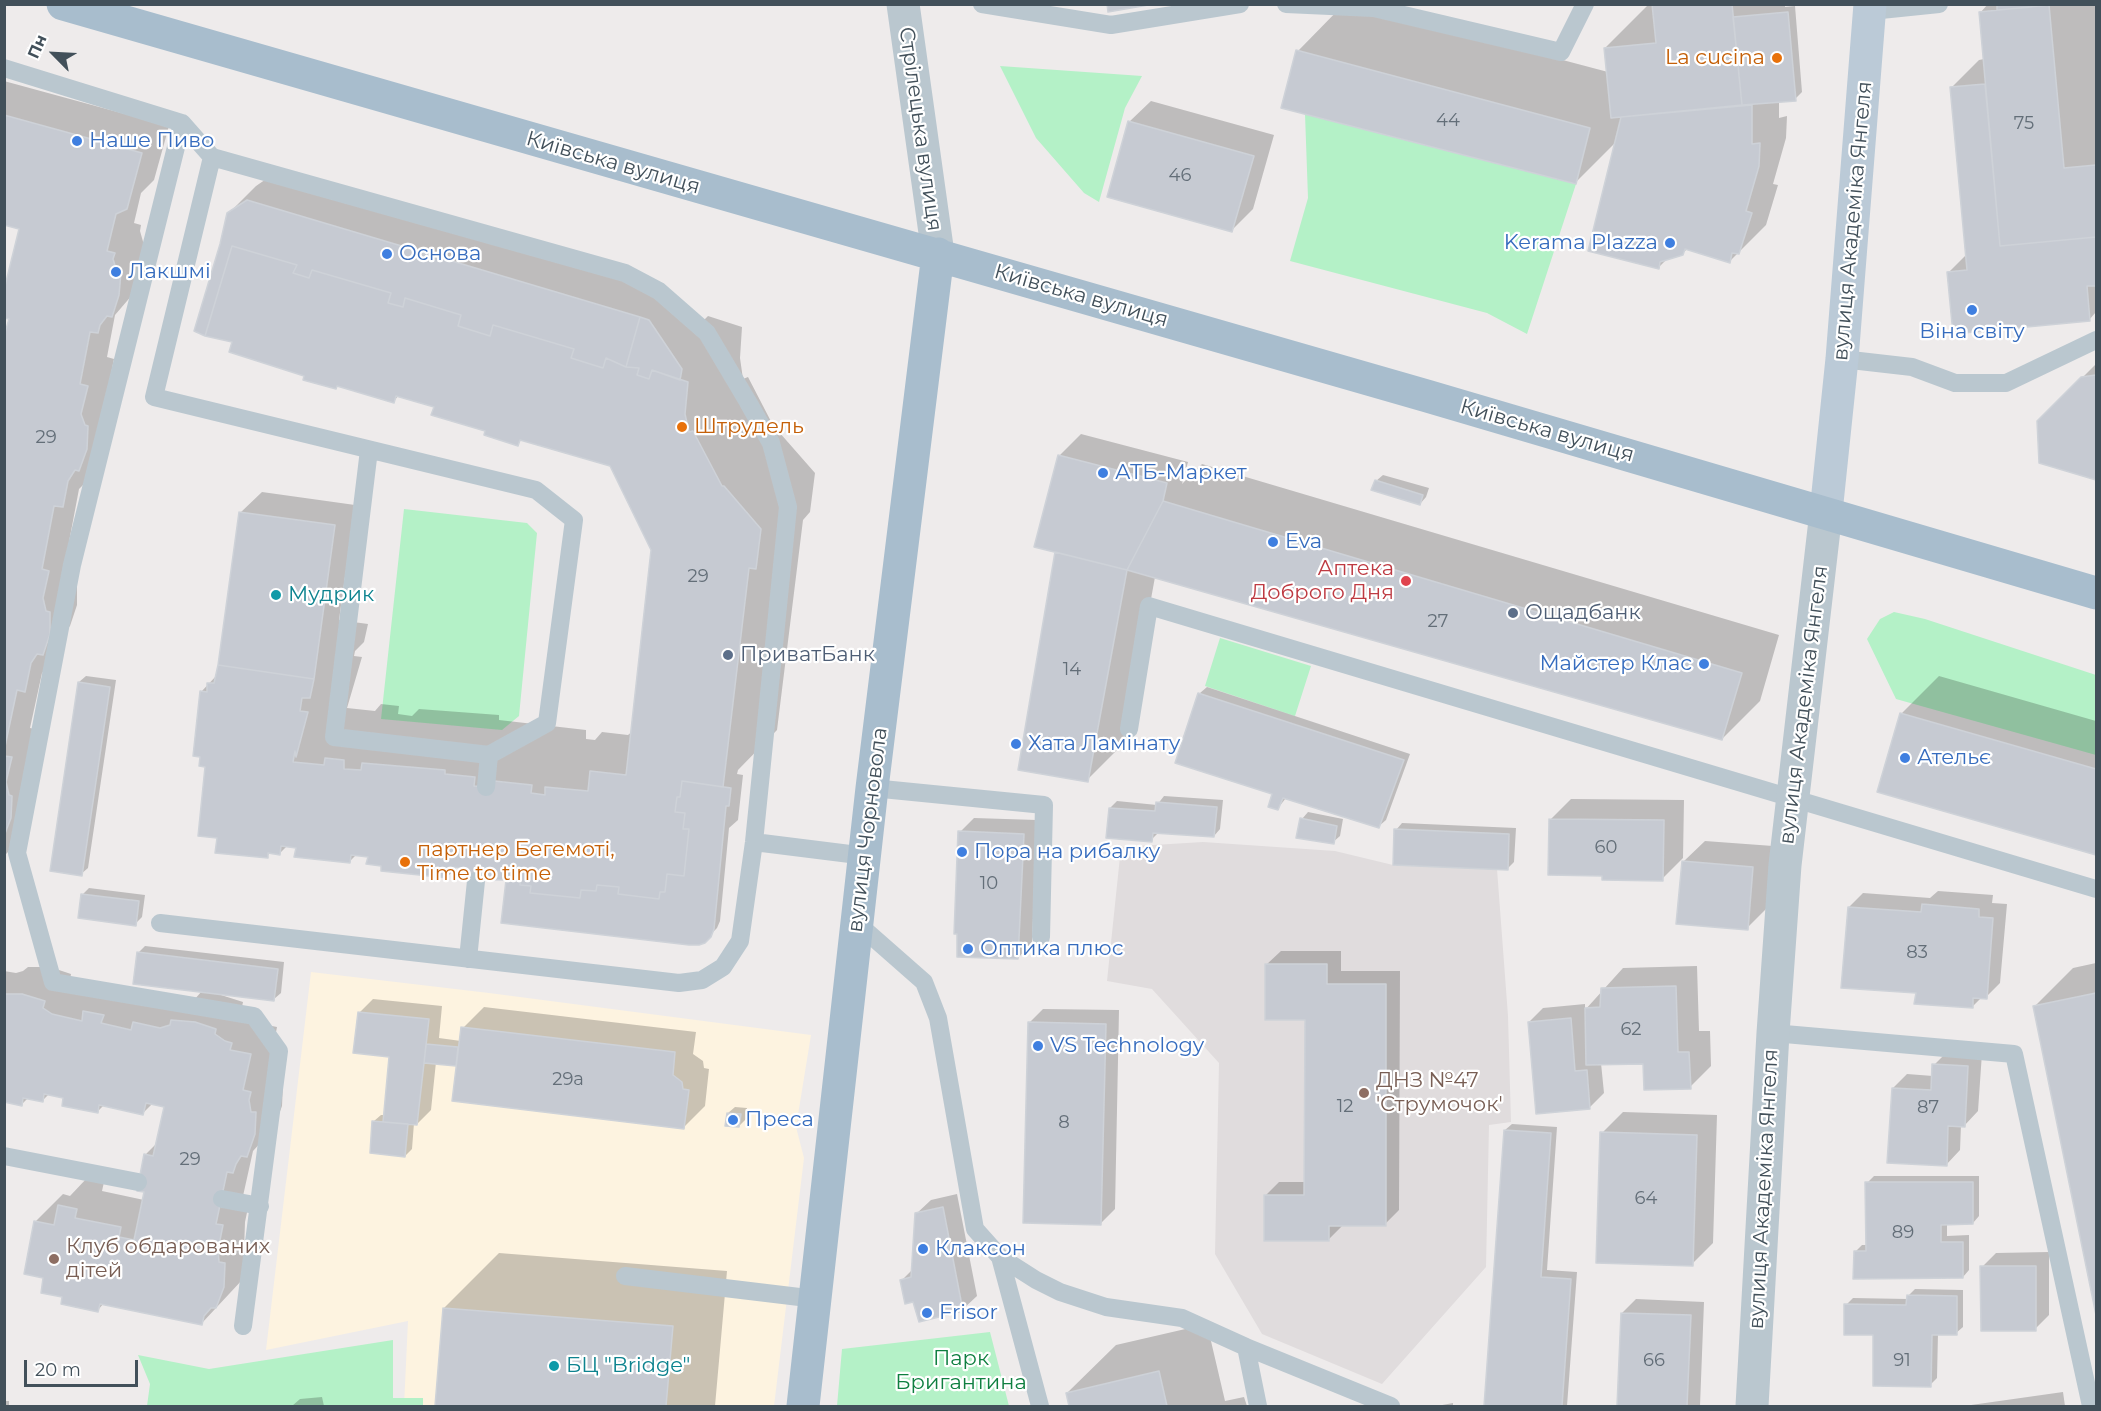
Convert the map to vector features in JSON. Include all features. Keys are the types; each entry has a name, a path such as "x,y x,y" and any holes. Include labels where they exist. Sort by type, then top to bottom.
{"main road":[{"name":"Київська вулиця","path":"63,4 691,186 938,254 2097,593"},
{"name":"вулиця Академіка Янгеля","path":"1826,512 1842,359 1870,8"},
{"name":"вулиця Чорновола","path":"803,1407 872,788 938,254"}],"street":[{"name":"Стрілецька вулиця","path":"903,4 938,254"},
{"name":"вулиця Академіка Янгеля","path":"1752,1407 1785,865 1826,512"}],"lane":[{"path":"982,4 1110,25 1240,4"},
{"path":"1286,4 1375,6 1561,52 1585,4"},
{"path":"1870,8 1939,4"},
{"path":"4,68 182,123 212,157 625,273 659,291 707,333 771,443 788,507 754,842 740,941 723,966 702,980 679,983 160,924"},
{"path":"182,123 72,565 17,853 53,982 254,1016 279,1052 243,1326"},
{"path":"212,157 154,397 536,490 574,520 547,723 489,755 334,737 369,450"},
{"path":"1842,359 1912,367 1955,382 2006,383 2097,340"},
{"path":"1129,729 1149,606 2097,890"},
{"path":"486,787 489,755"},
{"path":"872,788 1044,805 1041,937"},
{"path":"754,842 866,856"},
{"path":"468,959 476,881"},
{"path":"858,924 924,981 938,1018 975,1229 1000,1257 1060,1292 1106,1307 1182,1318 1391,1407"},
{"path":"1773,1034 2014,1054 2091,1407"},
{"path":"4,1156 138,1182"},
{"path":"222,1199 260,1206"},
{"path":"1000,1257 1040,1407"},
{"path":"625,1276 816,1299"},
{"path":"1246,1347 1258,1407"}],"shaded area":[{"name":"ДНЗ №47 'Струмочок'","path":"1203,842 1335,851 1393,865 1497,869 1508,1016 1511,1122 1489,1125 1486,1267 1382,1384 1262,1334 1215,1254 1219,1063 1152,989 1107,981 1121,847"},
{"path":"311,972 811,1035 796,1127 804,1158 774,1406 404,1406 408,1321 266,1350"}],"green space":[{"path":"1000,66 1142,76 1125,108 1099,202 1084,193 1036,138"},
{"path":"1305,114 1576,184 1527,334 1487,313 1290,261 1308,198"},
{"path":"404,509 527,523 537,533 519,716 502,730 381,719"},
{"path":"1894,612 1925,619 2096,675 2096,755 1896,699 1867,639 1880,619"},
{"path":"1220,638 1311,666 1295,716 1205,686"},
{"name":"Парк Бригантина","path":"990,1332 1009,1406 837,1406 842,1349"},
{"path":"393,1340 393,1398 423,1398 423,1406 147,1406 150,1384 138,1355 209,1369"}],"building":[{"path":"1107,4 1154,4 1108,12"},
{"path":"1652,4 1732,4 1742,105 1611,118 1604,48 1656,43"},
{"path":"1997,4 2032,4 2033,7 1997,10"},
{"path":"2049,5 2064,168 2096,165 2096,237 2000,246 1979,12"},
{"path":"1788,12 1796,101 1742,105 1733,17"},
{"path":"1296,50 1590,128 1576,184 1281,108"},
{"path":"1985,84 2000,246 2096,237 2096,286 2087,286 2090,321 1953,334 1947,272 1967,270 1950,87"},
{"path":"1752,105 1752,144 1760,143 1759,166 1746,211 1752,213 1739,254 1732,253 1730,263 1685,249 1683,255 1660,262 1659,269 1588,251 1621,117"},
{"path":"4,115 142,153 127,209 116,214 107,251 115,253 113,259 117,272 121,272 119,295 112,317 107,316 100,325 98,333 90,332 80,384 88,386 81,414 85,425 88,426 87,449 79,471 75,470 68,481 63,507 54,506 42,569 49,571 43,598 46,611 50,612 50,634 43,655 37,654 31,663 25,692 17,690 4,751 4,336 9,319 4,318 4,290 19,229 4,225"},
{"path":"1128,121 1254,156 1232,232 1107,197"},
{"path":"247,200 640,317 626,367 606,358 603,368 571,358 574,349 493,325 490,336 458,326 461,315 405,298 403,307 388,303 391,293 312,270 309,278 293,273 297,265 232,246 205,336 194,331 227,213"},
{"path":"232,246 297,265 293,273 309,278 312,270 391,293 388,303 403,307 405,298 461,315 458,326 490,336 493,325 574,349 571,358 603,368 606,358 626,367 639,368 637,375 649,379 652,370 688,382 685,414 689,432 693,431 722,486 761,529 756,569 749,568 723,787 682,781 675,812 685,813 683,829 689,829 684,876 667,874 665,892 660,892 659,899 618,894 619,887 597,885 596,891 581,890 580,898 530,893 531,886 520,885 521,878 503,876 506,880 461,879 463,868 449,867 448,878 381,871 381,866 366,864 368,857 351,855 350,863 294,857 296,848 281,846 280,855 268,853 268,858 215,853 217,838 198,836 205,767 199,766 200,757 193,756 200,691 207,692 207,683 214,683 218,665 314,679 310,698 302,698 300,711 308,712 293,762 324,765 325,758 344,760 344,769 361,770 362,763 445,770 445,774 475,777 474,786 493,788 494,781 532,785 531,793 545,795 545,787 588,791 590,771 626,775 651,550 610,466 520,440 518,446 484,435 485,431 431,415 434,407 396,396 394,403 337,386 336,389 303,380 304,376 229,352 232,342 205,336"},
{"path":"640,317 649,320 682,369 680,380 652,370 649,379 637,375 639,368 626,367"},
{"path":"2096,375 2096,480 2039,463 2037,421 2081,377"},
{"path":"1058,455 1167,483 1163,501 1127,570 1034,547"},
{"path":"1375,480 1423,495 1420,505 1371,490"},
{"path":"1163,501 1742,673 1722,740 1127,570"},
{"name":"Мудрик","path":"239,512 335,525 314,679 218,665"},
{"path":"1055,552 1127,570 1088,782 1018,770"},
{"path":"78,682 110,687 82,876 50,871"},
{"path":"1198,693 1404,760 1379,828 1283,798 1278,810 1268,807 1272,794 1175,763"},
{"path":"1900,713 2096,769 2096,855 1877,792"},
{"path":"4,756 12,757 6,782 9,795 12,796 11,818 4,836"},
{"path":"682,781 731,788 729,806 726,806 714,929 711,937 705,943 689,945 501,923 506,880 503,876 521,878 520,885 531,886 530,893 580,898 581,890 596,891 597,885 619,887 618,894 659,899 660,892 665,892 667,874 684,876 689,829 683,829 685,813 675,812"},
{"path":"1156,802 1217,807 1214,837 1153,833 1152,842 1106,838 1109,808 1155,811"},
{"path":"1300,818 1337,826 1334,844 1296,838"},
{"path":"1549,819 1664,820 1663,881 1602,880 1602,876 1548,875"},
{"path":"1394,829 1509,834 1508,870 1393,865"},
{"path":"958,831 1024,834 1018,959 957,957 957,934 954,934"},
{"path":"1682,861 1753,867 1748,930 1676,924"},
{"path":"81,894 139,901 136,926 78,918"},
{"path":"1922,904 1979,909 1979,917 1993,918 1987,999 1973,998 1973,1008 1914,1004 1916,993 1841,988 1848,907 1921,912"},
{"path":"137,952 278,969 274,1001 133,984"},
{"path":"1265,964 1327,964 1327,984 1386,984 1386,1226 1329,1226 1329,1241 1264,1241 1264,1195 1304,1195 1305,1020 1265,1020"},
{"path":"1676,986 1678,1052 1689,1052 1691,1089 1644,1090 1643,1064 1586,1065 1585,1008 1600,1007 1601,988"},
{"path":"2096,993 2096,1315 2033,1006"},
{"path":"4,994 22,994 45,1001 43,1008 52,1014 82,1021 83,1011 104,1015 101,1023 131,1030 133,1022 160,1028 170,1025 171,1020 195,1022 216,1029 215,1034 232,1043 230,1050 251,1054 243,1090 251,1092 249,1100 251,1112 256,1112 255,1134 247,1157 241,1156 233,1173 227,1172 216,1224 223,1225 218,1250 219,1262 225,1263 224,1287 216,1308 211,1308 204,1316 202,1325 100,1304 98,1312 61,1304 62,1297 41,1293 43,1278 24,1274 34,1221 54,1225 58,1205 77,1209 75,1218 121,1227 119,1237 134,1240 144,1192 137,1191 144,1154 153,1156 164,1107 146,1103 143,1115 99,1105 98,1113 62,1106 63,1098 44,1094 43,1102 23,1098 22,1106 4,1102"},
{"path":"358,1012 429,1019 417,1125 383,1122 389,1057 353,1053"},
{"path":"1571,1018 1575,1071 1587,1070 1590,1109 1536,1114 1528,1022"},
{"path":"1028,1022 1106,1024 1101,1225 1023,1223"},
{"path":"461,1027 675,1052 673,1075 682,1082 683,1089 689,1090 684,1129 452,1101"},
{"path":"426,1044 458,1047 456,1066 424,1063"},
{"path":"1932,1064 1968,1066 1965,1127 1948,1126 1947,1166 1887,1163 1892,1088 1931,1090"},
{"name":"Преса","path":"727,1113 741,1114 739,1127 725,1126"},
{"path":"372,1121 408,1124 405,1157 370,1153"},
{"path":"1504,1130 1551,1133 1541,1277 1571,1279 1562,1406 1484,1406"},
{"path":"1600,1132 1697,1135 1693,1266 1596,1263"},
{"path":"1865,1182 1973,1182 1973,1224 1941,1225 1941,1242 1963,1242 1963,1278 1853,1279 1854,1251 1866,1251"},
{"path":"943,1207 963,1311 919,1322 913,1302 905,1304 900,1280 911,1277 915,1213"},
{"path":"1980,1266 2036,1266 2036,1331 1981,1331"},
{"path":"1907,1295 1957,1296 1957,1335 1932,1335 1931,1387 1873,1386 1873,1335 1844,1335 1844,1304 1906,1305"},
{"name":"БЦ \"Bridge\"","path":"443,1308 673,1326 666,1406 435,1406"},
{"path":"1621,1313 1691,1315 1687,1406 1617,1406"},
{"path":"1159,1371 1167,1406 1069,1406 1066,1393"}],"place":[{"name":"La cucina","path":"1777,58"},
{"name":"Наше Пиво","path":"77,141"},
{"name":"Kerama Plazza","path":"1670,243"},
{"name":"Основа","path":"387,254"},
{"name":"Лакшмі","path":"116,272"},
{"name":"Віна світу","path":"1972,310"},
{"name":"Штрудель","path":"682,427"},
{"name":"АТБ-Маркет","path":"1103,473"},
{"name":"Eva","path":"1273,542"},
{"name":"Аптека Доброго Дня","path":"1406,581"},
{"name":"Мудрик","path":"276,595"},
{"name":"Ощадбанк","path":"1513,613"},
{"name":"ПриватБанк","path":"728,655"},
{"name":"Майстер Клас","path":"1704,664"},
{"name":"Хата Ламінату","path":"1016,744"},
{"name":"Ательє","path":"1905,758"},
{"name":"Пора на рибалку","path":"962,852"},
{"name":"партнер Бегемоті, Time to time","path":"405,862"},
{"name":"Оптика плюс","path":"968,949"},
{"name":"VS Technology","path":"1038,1046"},
{"name":"ДНЗ №47 'Струмочок'","path":"1364,1093"},
{"name":"Преса","path":"733,1120"},
{"name":"Клаксон","path":"923,1249"},
{"name":"Клуб обдарованих дітей","path":"54,1259"},
{"name":"Frisor","path":"927,1313"},
{"name":"БЦ \"Bridge\"","path":"554,1366"}]}
